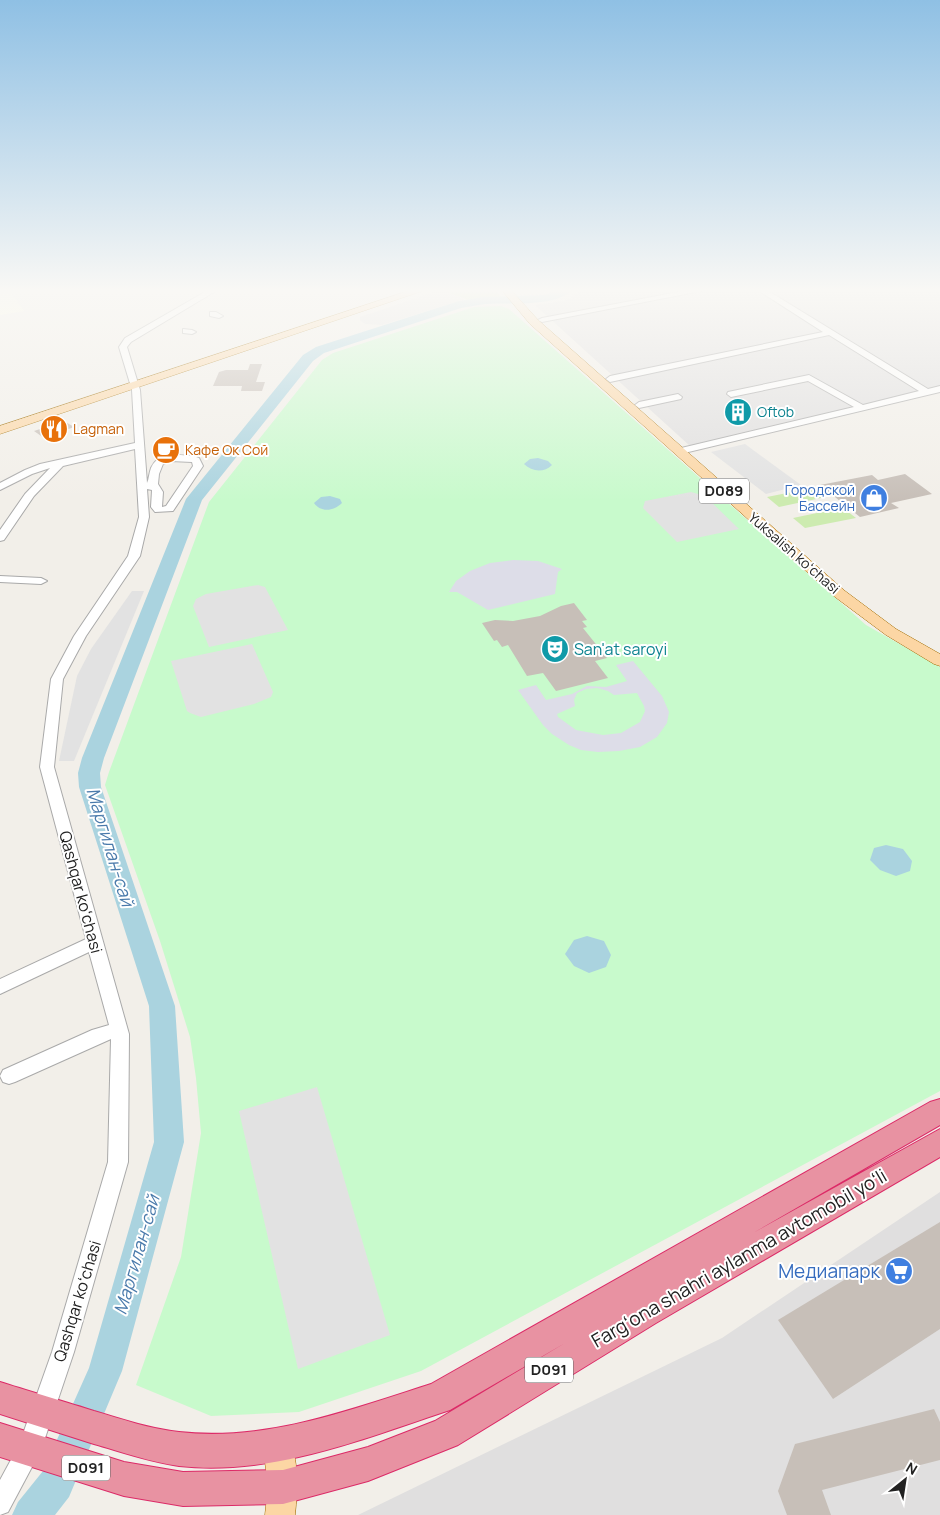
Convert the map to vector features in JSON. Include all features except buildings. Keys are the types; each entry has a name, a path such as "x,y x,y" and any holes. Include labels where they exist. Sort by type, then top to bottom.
{"highway":[{"name":"Fargʻona shahri aylanma avtomobil yoʻli","path":"25,1449 124,1479 183,1489 281,1501 446,1433 645,1312 844,1181 940,1111"},
{"name":"Fargʻona shahri aylanma avtomobil yoʻli","path":"0,1398 136,1440 189,1450 232,1451 278,1446 361,1423 438,1398 844,1181 940,1142"}],"main road":[{"path":"0,430 199,360"},
{"path":"0,424 203,360"},
{"name":"Yuksalish koʻchasi","path":"585,360 861,612 890,632 940,661"},
{"name":"Yuksalish koʻchasi","path":"588,360 639,405 685,450 849,591 900,628 940,651"},
{"path":"278,1446 281,1501"}],"street":[{"name":"Qashqar koʻchasi","path":"0,1504 25,1449 54,1415 63,1352 118,1162 118,1029 47,767 57,679 80,636 134,556 144,517 148,486 140,445 133,382 127,360"},
{"path":"610,379 704,360"},
{"path":"873,360 926,392"},
{"path":"731,394 809,378 863,408"},
{"path":"685,450 940,389"},
{"path":"639,405 678,397"},
{"path":"0,487 30,470 140,445"},
{"path":"174,458 196,460 198,466 169,509 159,510 156,508 158,493 156,487 148,486 153,469 160,461 174,458"},
{"path":"0,538 30,494 60,464"},
{"path":"0,579 41,580"},
{"path":"0,987 95,942"},
{"path":"9,1076 98,1035 118,1029"}],"shaded area":[{"path":"595,360 940,360 940,387 690,446"},
{"path":"745,444 801,485 766,494 711,452"},
{"path":"691,492 705,496 739,529 677,542 643,508 645,501"},
{"path":"513,560 538,561 562,569 558,572 555,594 488,610 457,592 449,592 456,581 470,571 490,563"},
{"path":"258,585 265,587 288,630 209,647 193,606 196,599 206,594"},
{"path":"132,591 144,591 74,761 59,761 77,676 91,649"},
{"path":"252,644 273,692 271,697 254,704 201,717 187,711 171,661"},
{"path":"633,661 662,696 669,712 667,723 657,737 640,747 598,752 581,750 569,745 552,734 543,725 518,690 536,685 546,700 572,694 587,686 606,687 627,681 616,665","holes":["597,688 614,695 637,693 645,711 640,722 621,733 603,735 576,730 558,717 557,714 575,706 574,700 577,693 586,689"]},
{"path":"317,1087 390,1335 298,1369 239,1111"},
{"path":"940,1192 940,1515 358,1515 722,1338"}],"green space":[{"path":"322,360 566,360 866,625 940,667 940,1091 421,1371 299,1412 211,1416 136,1385 181,1257 201,1133 190,1037 160,941 105,785 209,502"},
{"path":"817,487 825,493 821,498 779,507 767,497"},
{"path":"836,509 847,511 856,518 805,528 793,518"}],"water":[{"path":"538,458 548,461 552,465 549,468 538,470 531,469 524,464 530,459"},
{"path":"330,496 340,499 342,503 335,508 324,510 314,503 321,497"},
{"path":"886,845 903,849 912,861 910,871 896,876 880,870 870,860 874,848"},
{"path":"587,936 604,941 611,955 606,967 589,973 574,966 565,954 574,940"}],"waterway":[{"name":"Маргилан-сай","path":"31,1515 56,1484 105,1371 169,1142 162,1006 90,787 89,773 93,758 194,499 307,360"}],"place":[{"name":"Oftob","path":"738,412"},
{"name":"Lagman","path":"54,429"},
{"name":"Кафе Ок Сой","path":"166,450"},
{"name":"Городской Бассейн","path":"874,498"},
{"name":"San'at saroyi","path":"555,649"},
{"name":"Медиапарк","path":"899,1271"}]}
